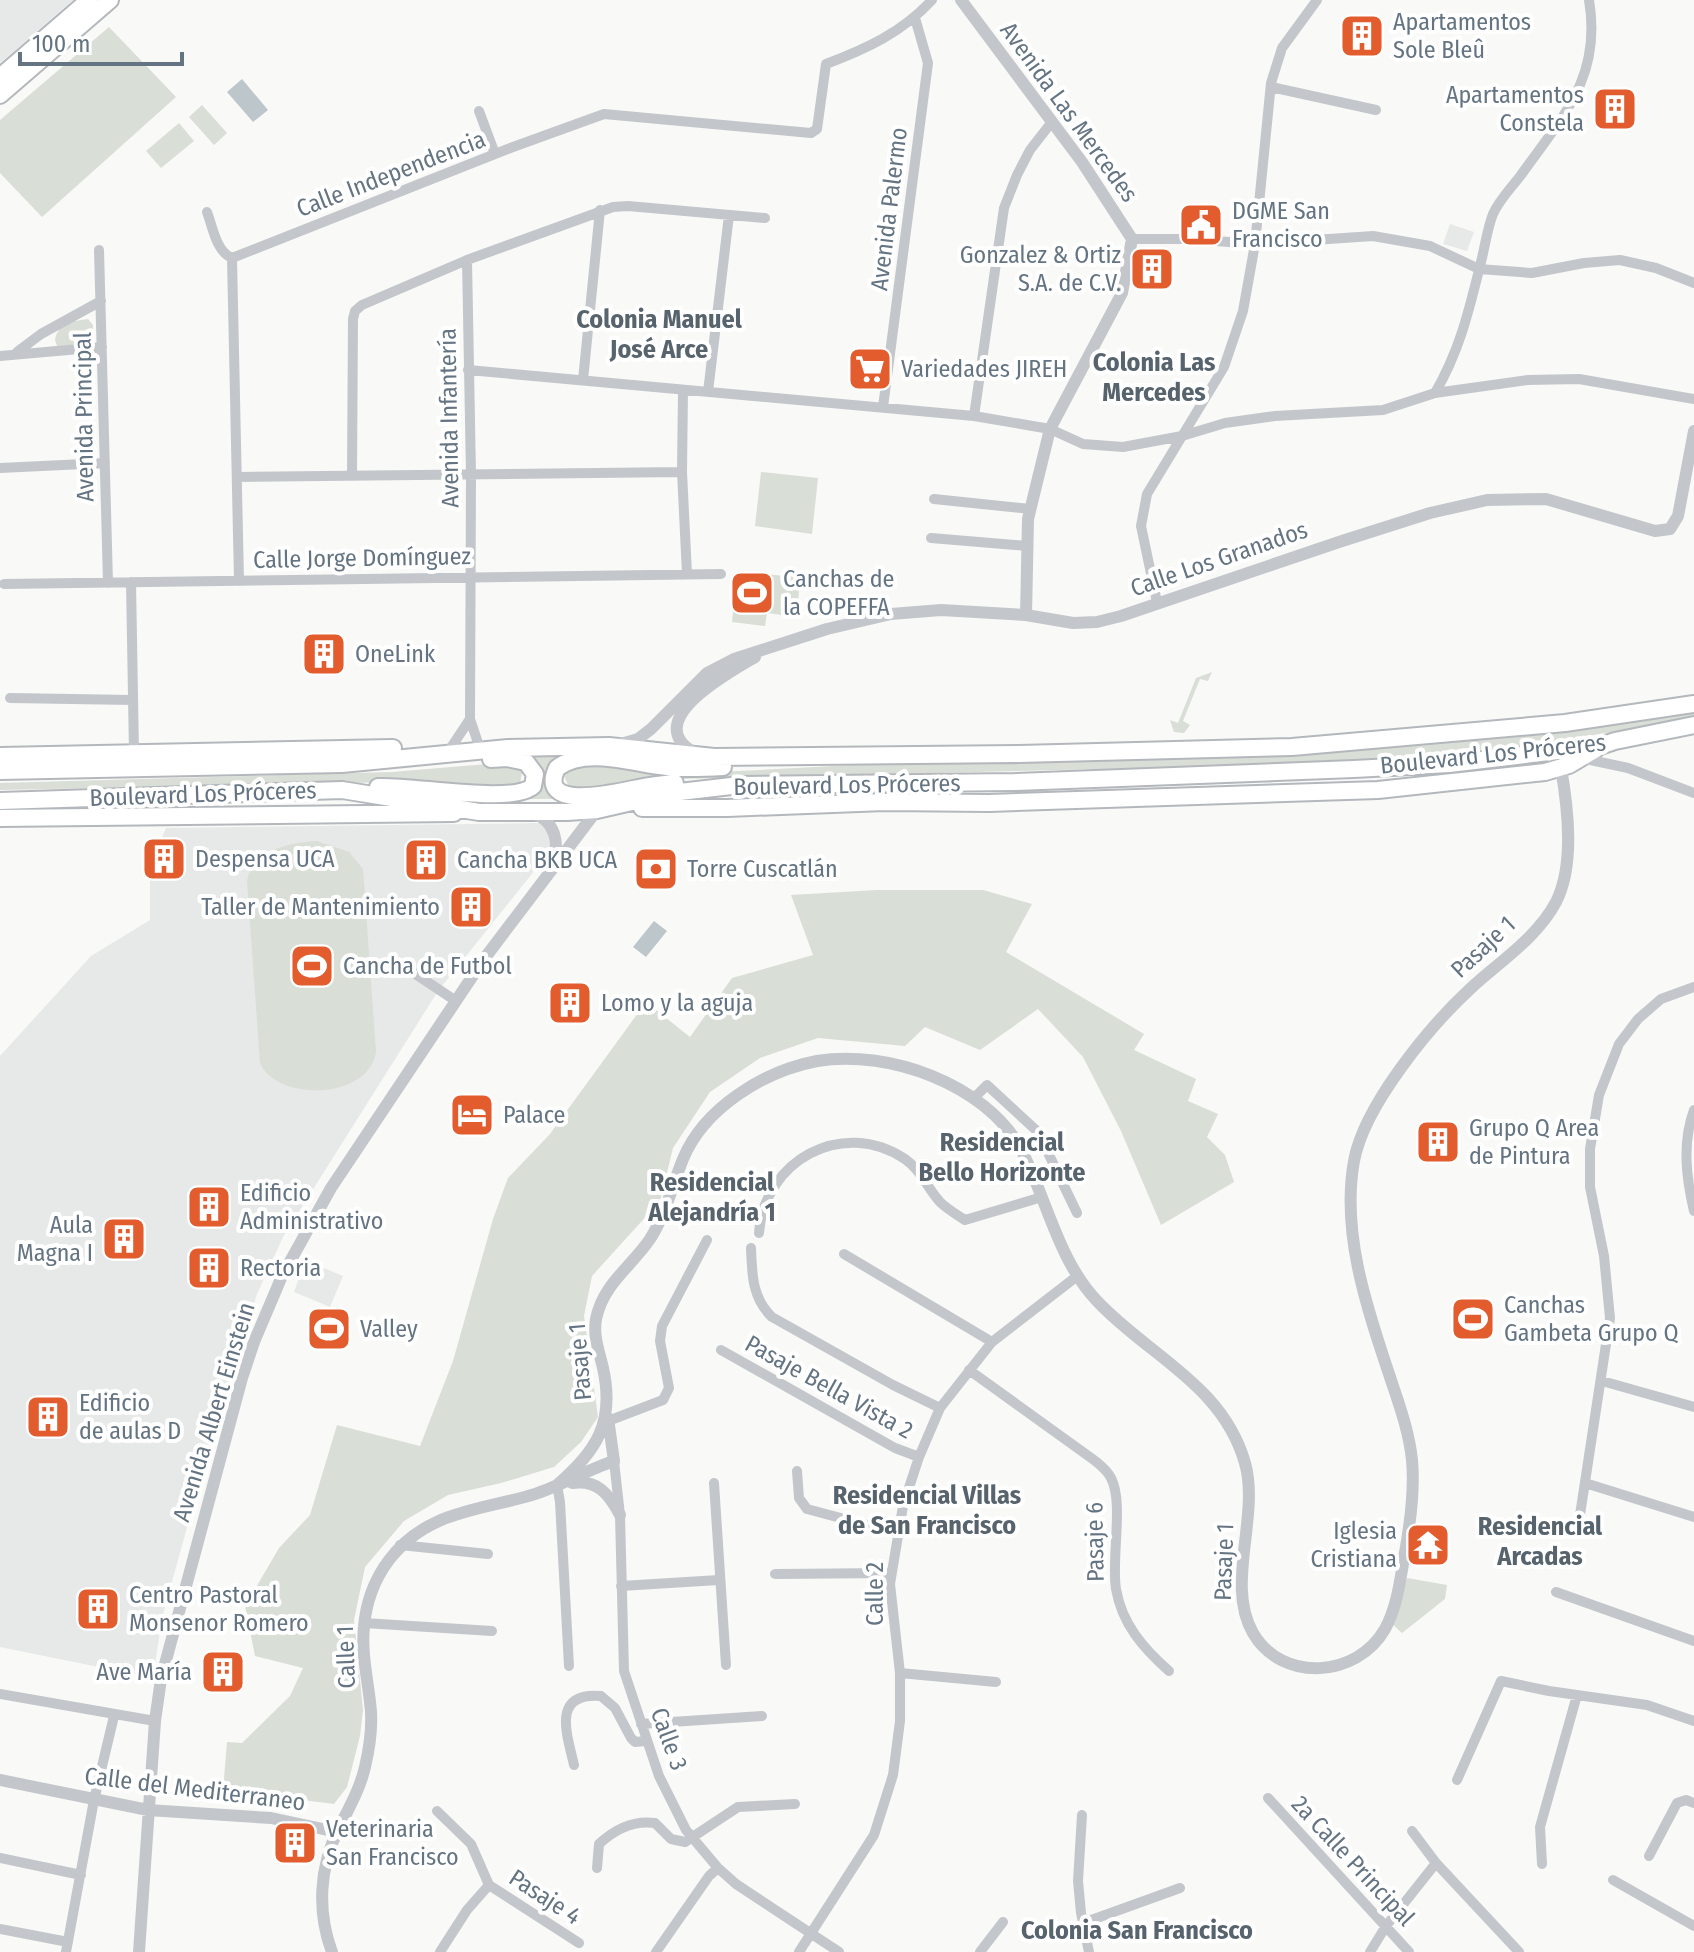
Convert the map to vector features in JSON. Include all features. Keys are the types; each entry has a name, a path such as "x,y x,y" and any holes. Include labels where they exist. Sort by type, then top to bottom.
{"highway":[{"path":"0,95 20,69 89,0"},
{"path":"0,77 20,69 110,0"},
{"name":"Boulevard Los Próceres","path":"0,771 342,764 477,749 609,746 714,757 1009,755 1292,747 1423,737 1640,713 1694,701"},
{"name":"Boulevard Los Próceres","path":"0,801 342,790 479,812 597,810 671,793 740,785 954,783 1407,766 1600,746 1694,725"},
{"path":"597,810 885,802 989,803 1378,790 1561,768 1600,746"},
{"path":"0,756 477,749"},
{"path":"740,785 683,782 580,797 559,790 554,776 557,768 573,759 598,758 689,769 816,756"},
{"path":"342,764 405,767 507,758 526,762 535,774 533,786 518,794 398,786 342,790"},
{"path":"954,783 989,803"},
{"path":"0,818 142,819 479,812"}],"street":[{"path":"915,18 932,0"},
{"name":"Avenida Las Mercedes","path":"961,0 1082,162 1132,239 1122,293 1050,429 1030,509 1026,615"},
{"path":"1157,602 1141,526 1147,494 1224,367 1243,311 1255,244 1271,87 1282,48 1317,0"},
{"path":"1435,393 1466,326 1493,214 1576,97 1591,54 1589,0"},
{"name":"Calle Independencia","path":"232,258 604,114 811,133 817,129 826,64 861,51 915,18"},
{"name":"Avenida Palermo","path":"883,407 928,63 915,18"},
{"path":"1271,87 1376,110"},
{"path":"479,111 495,154"},
{"path":"974,416 1004,208 1030,150 1051,123"},
{"path":"352,476 353,319 355,311 362,305 467,260 600,210 628,206 765,218"},
{"path":"583,380 600,210"},
{"path":"207,212 219,246 225,255 232,258 239,581"},
{"path":"708,392 729,215"},
{"path":"1132,239 1255,244 1373,236 1430,246 1479,269 1532,273 1620,260 1656,268 1694,283"},
{"name":"Avenida Principal","path":"99,250 108,583"},
{"name":"Avenida Infantería","path":"467,260 471,474 470,719 477,749"},
{"path":"15,353 41,334 101,301"},
{"path":"0,356 102,347"},
{"path":"468,370 974,416 1050,429 1083,444 1123,447 1182,436 1225,423 1275,416 1383,410 1458,388 1528,380 1579,379 1694,399"},
{"path":"1446,373 1458,388"},
{"path":"683,391 682,472 687,574"},
{"name":"Calle Los Granados","path":"609,746 626,743 645,734 707,673 734,659 848,623 909,611 941,610 1026,615 1073,623 1097,622 1430,513 1487,500 1546,499 1655,531 1670,529 1678,516 1694,431"},
{"path":"0,468 105,463"},
{"path":"238,477 682,472"},
{"path":"934,499 1030,509"},
{"path":"931,538 1027,546"},
{"name":"Calle Jorge Domínguez","path":"4,584 721,574"},
{"path":"131,582 134,753"},
{"name":"Calle Los Granados","path":"714,757 696,753 681,742 677,727 684,709 705,689 778,644"},
{"path":"10,698 133,700"},
{"path":"450,749 470,719"},
{"path":"1581,758 1628,768 1694,793"},
{"name":"Pasaje 1","path":"607,1416 605,1375 595,1332 597,1313 610,1284 652,1236 664,1213 681,1163 695,1137 734,1098 769,1077 792,1068 851,1058 920,1071 973,1099 1001,1123 1019,1144 1076,1277 1126,1328 1207,1395 1231,1432 1245,1462 1249,1498 1242,1601 1244,1615 1253,1633 1272,1654 1298,1667 1321,1668 1356,1659 1379,1638 1396,1601 1413,1487 1409,1440 1366,1306 1349,1211 1355,1156 1372,1114 1424,1038 1467,991 1527,938 1558,900 1567,851 1561,768"},
{"name":"Avenida Albert Einstein","path":"139,1952 155,1721 161,1679 242,1378 268,1308 297,1247 331,1188 513,917 597,810"},
{"path":"529,812 545,820 555,834 557,844 553,868"},
{"path":"402,965 456,1001"},
{"path":"1578,1528 1610,1318 1609,1286 1590,1187 1590,1149 1599,1095 1619,1044 1638,1019 1661,999 1694,987"},
{"path":"973,1099 987,1085 1038,1132 1077,1213"},
{"path":"1694,1110 1685,1148 1694,1211"},
{"path":"759,1233 763,1210 785,1172 806,1153 841,1145 872,1145 892,1151 916,1167 939,1201 965,1220 1042,1197"},
{"path":"607,1416 663,1400 669,1388 660,1341 662,1326 707,1240"},
{"path":"751,1248 753,1284 759,1301 772,1317 940,1408"},
{"path":"844,1254 992,1342"},
{"name":"Calle 2","path":"799,1952 874,1835 893,1775 900,1721 900,1673 891,1573 897,1533 919,1457 940,1408 992,1342 1076,1277"},
{"name":"Pasaje Bella Vista 2","path":"721,1350 895,1448 919,1457"},
{"name":"Pasaje 6","path":"969,1370 1094,1460 1112,1478 1117,1593 1138,1642 1169,1671"},
{"path":"1602,1381 1694,1405"},
{"path":"607,1416 614,1461"},
{"path":"557,1485 589,1454 607,1416"},
{"name":"Calle 1","path":"332,1952 325,1932 321,1899 337,1832 352,1804 365,1766 371,1715 363,1645 364,1623 375,1581 400,1545 423,1527 447,1517 539,1493 614,1461"},
{"name":"Calle 3","path":"614,1461 620,1515 624,1671 659,1776 686,1830 718,1868 736,1884 839,1952"},
{"path":"797,1471 799,1498 807,1509 897,1533"},
{"path":"557,1485 584,1481 597,1485 612,1500 620,1515"},
{"path":"714,1483 726,1665"},
{"path":"1585,1483 1694,1517"},
{"path":"557,1485 569,1666"},
{"path":"400,1545 488,1554"},
{"path":"775,1574 891,1573"},
{"path":"621,1586 719,1580"},
{"path":"1556,1592 1694,1641"},
{"path":"364,1623 492,1631"},
{"path":"900,1673 996,1682"},
{"path":"1457,1780 1501,1681 1647,1705 1694,1721"},
{"path":"0,1694 155,1721"},
{"path":"1542,1864 1540,1827 1577,1695"},
{"path":"574,1765 565,1720 566,1711 579,1698 601,1696 609,1701 631,1738 635,1742 646,1741"},
{"path":"0,1929 67,1947 94,1800 114,1716"},
{"path":"641,1724 762,1716"},
{"name":"Calle del Mediterraneo","path":"0,1780 148,1810 271,1818 337,1832"},
{"name":"2a Calle Principal","path":"1268,1798 1409,1952"},
{"path":"1649,1856 1677,1803 1686,1800 1694,1803"},
{"path":"597,1868 599,1844 632,1824 655,1823 671,1839 681,1843 738,1807 795,1804"},
{"name":"Pasaje 4","path":"437,1811 471,1844 489,1885 579,1943"},
{"path":"1082,1815 1078,1881 1089,1952"},
{"path":"1412,1831 1436,1863 1519,1952"},
{"path":"0,1858 81,1875"},
{"path":"1370,1952 1386,1926 1436,1863"},
{"path":"656,1952 709,1876 718,1868"},
{"path":"1613,1880 1694,1926"},
{"name":"Pasaje 4","path":"440,1952 467,1910 489,1885"},
{"path":"1083,1923 1180,1888"},
{"path":"980,1952 1003,1922"}],"shaded area":[{"path":"0,0 73,0 0,63"},
{"path":"109,27 176,97 42,217 0,173 0,120"},
{"path":"242,79 268,110 253,122 227,92"},
{"path":"202,105 227,133 214,145 189,117"},
{"path":"179,123 194,141 161,168 146,151"},
{"path":"1450,224 1474,232 1467,251 1443,244"},
{"path":"88,319 93,325 93,341 88,345 57,346 55,340 63,326"},
{"path":"761,472 818,478 812,534 755,526"},
{"path":"737,572 800,577 797,617 767,613 765,626 732,622"},
{"path":"1212,672 1208,681 1200,679 1183,721 1190,725 1184,733 1174,732 1170,720 1178,723 1196,678"},
{"path":"1694,708 1694,718 1535,745 1318,764 678,779 612,789 570,789 564,776 580,762 693,772 912,762 1333,750 1514,735"},
{"path":"564,753 552,761 547,776 564,799 529,799 542,777 538,766 527,756"},
{"path":"499,763 520,769 520,784 506,789 397,782 0,790 0,783 392,772"},
{"path":"539,823 547,829 551,850 438,991 283,1237 257,1294 207,1455 162,1618 153,1678 0,1647 0,1056 91,956 150,920 150,865 166,828"},
{"name":"Cancha de Futbol","path":"317,841 349,852 363,869 376,1052 370,1068 357,1079 341,1087 322,1090 284,1084 270,1076 260,1063 247,881 251,870 265,855 285,846"},
{"path":"877,890 983,890 1032,904 1006,952 1144,1034 1134,1050 1196,1079 1188,1101 1218,1114 1207,1137 1225,1155 1234,1182 1161,1225 1121,1131 1083,1057 1038,1009 980,1050 925,1027 905,1046 818,1038 760,1058 710,1092 673,1148 660,1201 592,1276 584,1316 598,1417 581,1442 554,1467 448,1495 404,1521 365,1567 354,1620 363,1710 347,1787 334,1804 286,1800 237,1803 238,1793 223,1791 227,1742 242,1743 290,1696 303,1668 255,1656 245,1606 279,1548 310,1515 337,1425 420,1446 453,1361 493,1219 508,1178 550,1134 646,1002 690,1037 732,978 813,955 791,895"},
{"path":"654,921 667,931 646,957 633,947"},
{"path":"305,1260 343,1276 330,1307 294,1292"},
{"path":"1407,1578 1447,1585 1445,1599 1402,1633 1390,1622"}],"place":[{"name":"Apartamentos Sole Bleû","path":"1362,36"},
{"name":"Apartamentos Constela","path":"1615,109"},
{"name":"DGME San Francisco","path":"1201,225"},
{"name":"Gonzalez & Ortiz S.A. de C.V.","path":"1152,269"},
{"name":"Variedades JIREH","path":"870,369"},
{"name":"Canchas de la COPEFFA","path":"752,593"},
{"name":"OneLink","path":"324,654"},
{"name":"Despensa UCA","path":"164,859"},
{"name":"Cancha BKB UCA","path":"426,860"},
{"name":"Torre Cuscatlán","path":"656,869"},
{"name":"Taller de Mantenimiento","path":"471,907"},
{"name":"Cancha de Futbol","path":"312,966"},
{"name":"Lomo y la aguja","path":"570,1003"},
{"name":"Palace","path":"472,1115"},
{"name":"Grupo Q Area de Pintura","path":"1438,1142"},
{"name":"Edificio Administrativo","path":"209,1207"},
{"name":"Aula Magna I","path":"124,1239"},
{"name":"Rectoria","path":"209,1268"},
{"name":"Canchas Gambeta Grupo Q","path":"1473,1319"},
{"name":"Valley","path":"329,1329"},
{"name":"Edificio de aulas D","path":"48,1417"},
{"name":"Iglesia Cristiana","path":"1428,1545"},
{"name":"Centro Pastoral Monsenor Romero","path":"98,1609"},
{"name":"Ave María","path":"223,1672"},
{"name":"Veterinaria San Francisco","path":"295,1843"}],"district":[{"name":"Colonia Manuel José Arce","path":"659,334"},
{"name":"Colonia Las Mercedes","path":"1154,377"},
{"name":"Residencial Bello Horizonte","path":"1002,1157"},
{"name":"Residencial Alejandría 1","path":"712,1197"},
{"name":"Residencial Villas de San Francisco","path":"927,1510"},
{"name":"Residencial Arcadas","path":"1540,1541"},
{"name":"Colonia San Francisco","path":"1137,1930"}]}
